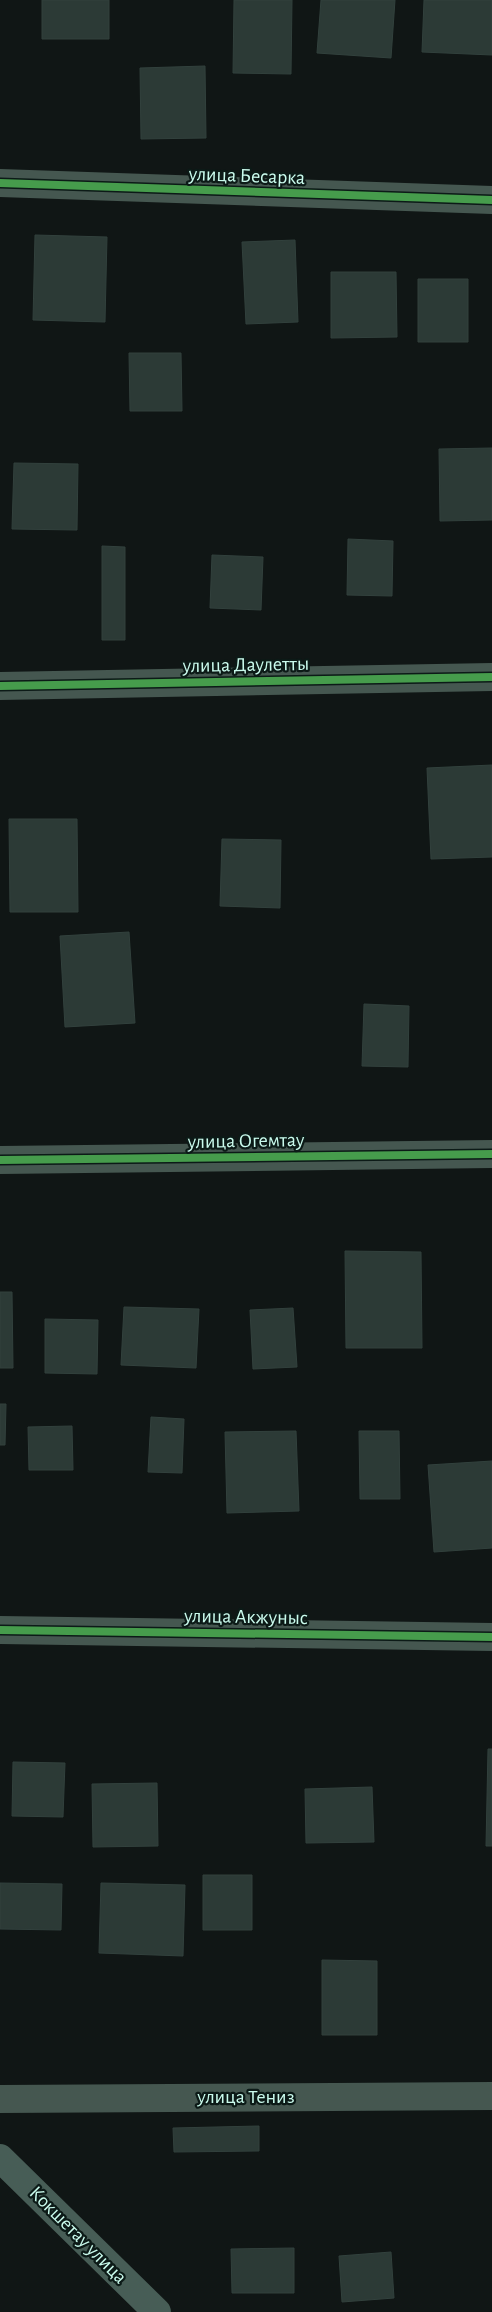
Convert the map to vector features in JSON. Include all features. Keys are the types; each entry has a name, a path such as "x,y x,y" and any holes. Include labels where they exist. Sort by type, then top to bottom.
{"main road":[{"name":"Кокшетау улица","path":"0,2158 157,2312"}],"street":[{"name":"улица Бесарка","path":"0,184 492,200"},
{"name":"улица Даулетты","path":"0,686 492,677"},
{"name":"улица Огемтау","path":"0,1160 492,1154"},
{"name":"улица Акжуныс","path":"0,1630 492,1637"},
{"name":"улица Тениз","path":"0,2099 492,2096"}],"building":[{"path":"42,0 109,0 109,39 42,39"},
{"path":"234,0 292,0 291,74 233,73"},
{"path":"321,0 395,0 391,58 317,53"},
{"path":"424,0 492,0 492,55 422,52"},
{"path":"205,66 206,138 141,139 140,68"},
{"path":"35,235 107,237 105,322 33,320"},
{"path":"295,240 298,322 246,324 242,242"},
{"path":"331,272 396,272 397,337 331,338"},
{"path":"418,279 468,279 468,342 418,342"},
{"path":"129,353 181,353 182,411 130,411"},
{"path":"492,448 492,520 440,521 439,449"},
{"path":"14,463 78,464 77,530 12,529"},
{"path":"348,539 393,541 392,596 347,595"},
{"path":"102,546 125,547 125,640 102,640"},
{"path":"212,555 263,557 261,610 210,608"},
{"path":"492,765 492,857 431,859 427,768"},
{"path":"9,819 77,819 78,912 10,912"},
{"path":"222,839 281,840 280,908 220,906"},
{"path":"129,932 135,1023 65,1027 60,936"},
{"path":"364,1004 409,1006 408,1067 362,1066"},
{"path":"345,1251 421,1252 422,1348 346,1348"},
{"path":"0,1292 12,1292 13,1368 0,1368"},
{"path":"124,1307 199,1309 196,1368 121,1365"},
{"path":"293,1308 297,1367 253,1369 250,1310"},
{"path":"45,1319 98,1320 97,1374 45,1373"},
{"path":"0,1404 6,1404 5,1445 0,1445"},
{"path":"151,1417 184,1419 182,1473 148,1472"},
{"path":"72,1426 73,1470 29,1470 28,1427"},
{"path":"296,1431 299,1511 227,1513 225,1432"},
{"path":"359,1431 399,1431 400,1499 360,1499"},
{"path":"492,1461 492,1548 434,1552 428,1465"},
{"path":"488,1749 492,1749 492,1846 486,1846"},
{"path":"13,1762 65,1763 63,1817 12,1816"},
{"path":"157,1783 158,1846 93,1847 92,1784"},
{"path":"372,1787 374,1842 306,1843 305,1789"},
{"path":"203,1875 252,1875 252,1930 203,1930"},
{"path":"0,1883 62,1884 61,1930 0,1929"},
{"path":"101,1883 185,1885 183,1956 99,1953"},
{"path":"322,1960 377,1961 377,2035 322,2035"},
{"path":"259,2126 259,2151 174,2152 173,2128"},
{"path":"294,2248 294,2293 232,2293 231,2249"},
{"path":"391,2252 394,2298 342,2302 339,2256"}],"cycle path":[{"path":"0,183 492,200"},
{"path":"0,686 492,677"},
{"path":"0,1160 492,1154"},
{"path":"0,1630 492,1637"}]}
